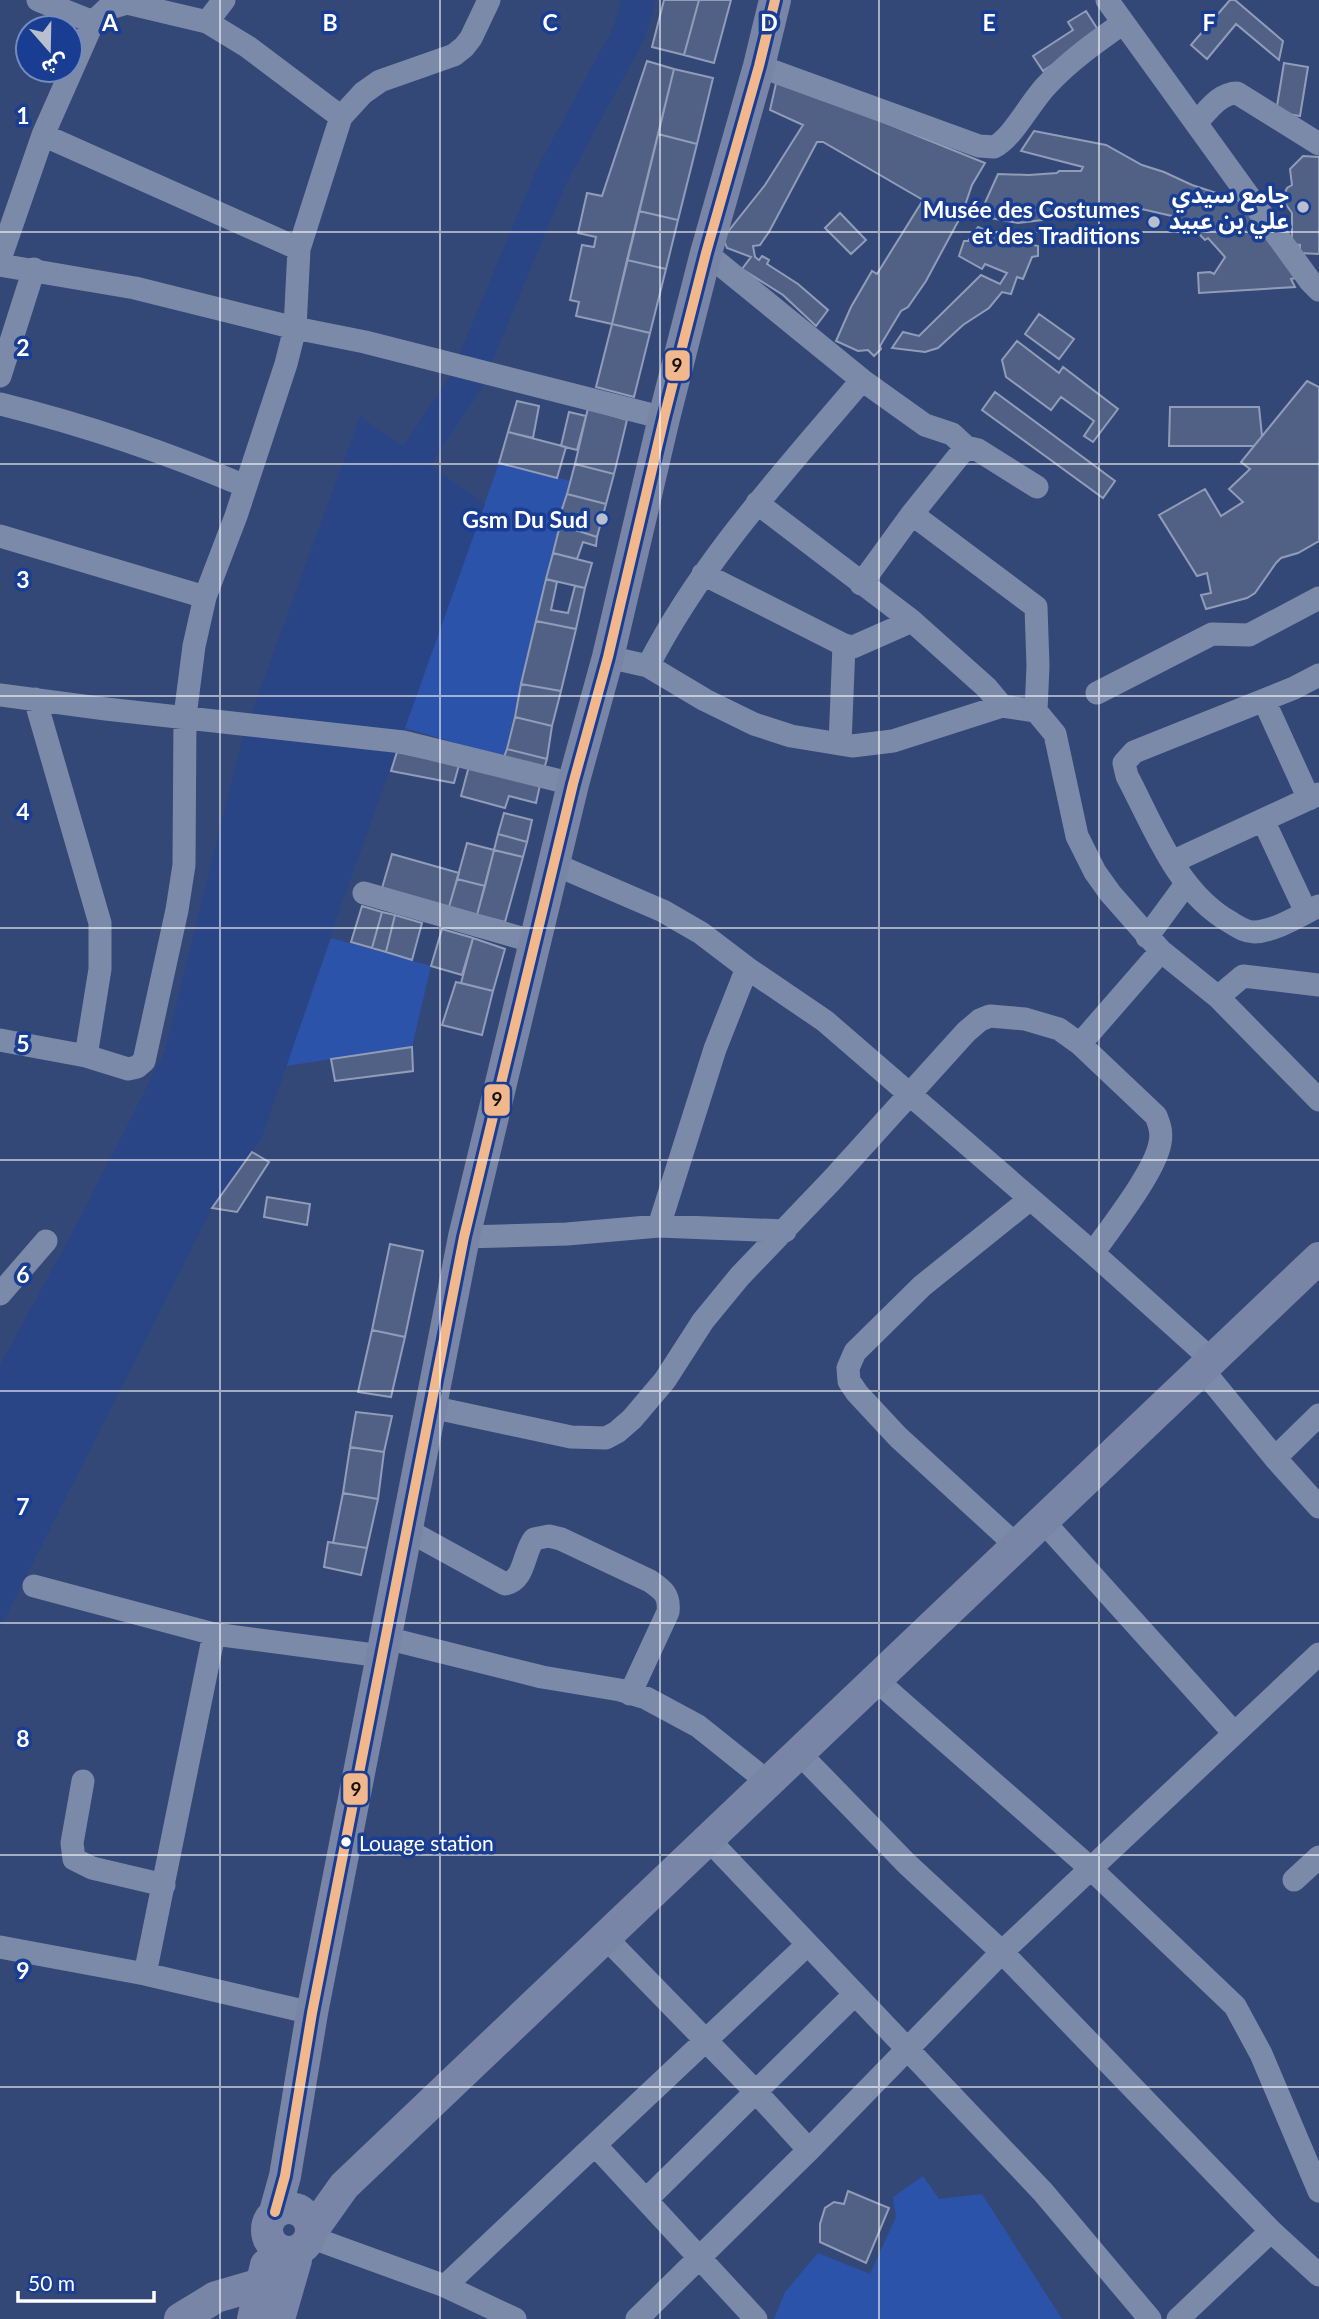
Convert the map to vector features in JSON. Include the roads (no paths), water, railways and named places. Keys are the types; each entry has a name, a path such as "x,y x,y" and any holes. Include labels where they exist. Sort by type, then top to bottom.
{"main road":[{"path":"279,2319 294,2235 285,2176 312,2013 464,1237 573,784 608,657 664,418 775,0"},
{"path":"253,2319 267,2257 294,2235 317,2203 344,2186 1319,1258"},
{"path":"180,2319 216,2297 262,2283"}],"street":[{"path":"38,0 93,22"},
{"path":"207,22 223,0"},
{"path":"0,1040 86,1056 128,1069 137,1068 144,1061 177,910 184,865 185,716 194,646 205,597 236,516 286,364 295,328 299,249 341,117 363,93 380,81 454,54 464,47 489,0"},
{"path":"1107,0 1319,290"},
{"path":"0,259 43,135 93,22 107,9 127,3 207,22 248,47 341,117"},
{"path":"759,66 979,146 994,147 1007,138 1029,105 1064,68 1124,23"},
{"path":"1196,123 1221,97 1237,93 1319,144"},
{"path":"43,135 299,249"},
{"path":"706,253 862,380 925,425 952,434 966,447 978,450 1037,487"},
{"path":"0,265 135,288 295,328 379,345 664,418"},
{"path":"0,376 34,269"},
{"path":"648,666 667,628 703,573 757,503 862,380"},
{"path":"0,404 70,422 135,443 245,486"},
{"path":"861,584 912,514 966,447"},
{"path":"757,503 912,621 986,688 1002,706"},
{"path":"912,514 1035,607 1038,666 1036,710 1059,743 1068,795 1083,850 1110,893 1154,944 1218,997 1319,1100"},
{"path":"0,536 205,597"},
{"path":"703,573 844,645 853,647 912,621"},
{"path":"1097,693 1212,634 1249,635 1319,598"},
{"path":"840,744 844,645"},
{"path":"608,657 648,666 705,700 754,724 791,736 852,746 893,741 1002,706 1036,710"},
{"path":"1264,820 1312,909 1268,929 1245,931 1213,913 1186,884 1127,776 1124,763 1127,757 1135,752 1294,688 1319,674"},
{"path":"0,695 404,742 573,784"},
{"path":"35,699 100,923 100,970 86,1056"},
{"path":"1172,862 1314,796 1264,700"},
{"path":"554,864 663,911 701,933 825,1021 1093,1253 1207,1365 1275,1458 1319,1507"},
{"path":"1080,1044 1154,944 1186,884"},
{"path":"364,893 535,942"},
{"path":"659,1226 715,1049 747,968"},
{"path":"1218,997 1242,976 1319,985"},
{"path":"431,1407 571,1437 594,1439 617,1432 632,1419 665,1380 703,1321 740,1276 785,1231 966,1032 980,1020 990,1016 1006,1016 1059,1028 1080,1044 1156,1116 1161,1129 1160,1145 1153,1165 1093,1253"},
{"path":"1017,1546 898,1437 849,1381 848,1368 855,1352 913,1294 959,1254 1030,1200"},
{"path":"464,1237 568,1234 659,1226 785,1231"},
{"path":"0,1294 46,1241"},
{"path":"1275,1458 1319,1415"},
{"path":"1043,1521 1234,1733"},
{"path":"407,1530 505,1584 511,1583 520,1573 527,1548 534,1539 549,1536 561,1539 650,1581 663,1590 669,1603 668,1612 631,1694"},
{"path":"34,1586 214,1634 384,1647 631,1694 668,1709 698,1726 768,1782"},
{"path":"145,1974 214,1634"},
{"path":"637,2319 809,2150 1089,1867 1319,1654"},
{"path":"876,1680 1089,1867 1235,2006 1261,2054 1319,2191"},
{"path":"799,1753 907,1864 1002,1952 1271,2231 1319,2275"},
{"path":"83,1782 72,1843 74,1859 92,1868 164,1885"},
{"path":"708,1839 1043,2192 1150,2319"},
{"path":"1294,1880 1319,1857"},
{"path":"605,1937 809,2150"},
{"path":"445,2286 807,1945"},
{"path":"0,1947 145,1974 312,2013"},
{"path":"647,2199 855,1994"},
{"path":"596,2146 756,2319"},
{"path":"1178,2319 1271,2231"},
{"path":"294,2235 445,2286 515,2319"}],"waterway":[{"path":"398,497 411,464 465,384 551,177 629,33 639,0"}],"place":[{"name":"جامع سيدي علي بن عبيد","path":"1303,207"},
{"name":"Musée des Costumes et des Traditions","path":"1154,222"},
{"name":"Gsm Du Sud","path":"602,519"},
{"name":"Louage station","path":"346,1842"}]}
